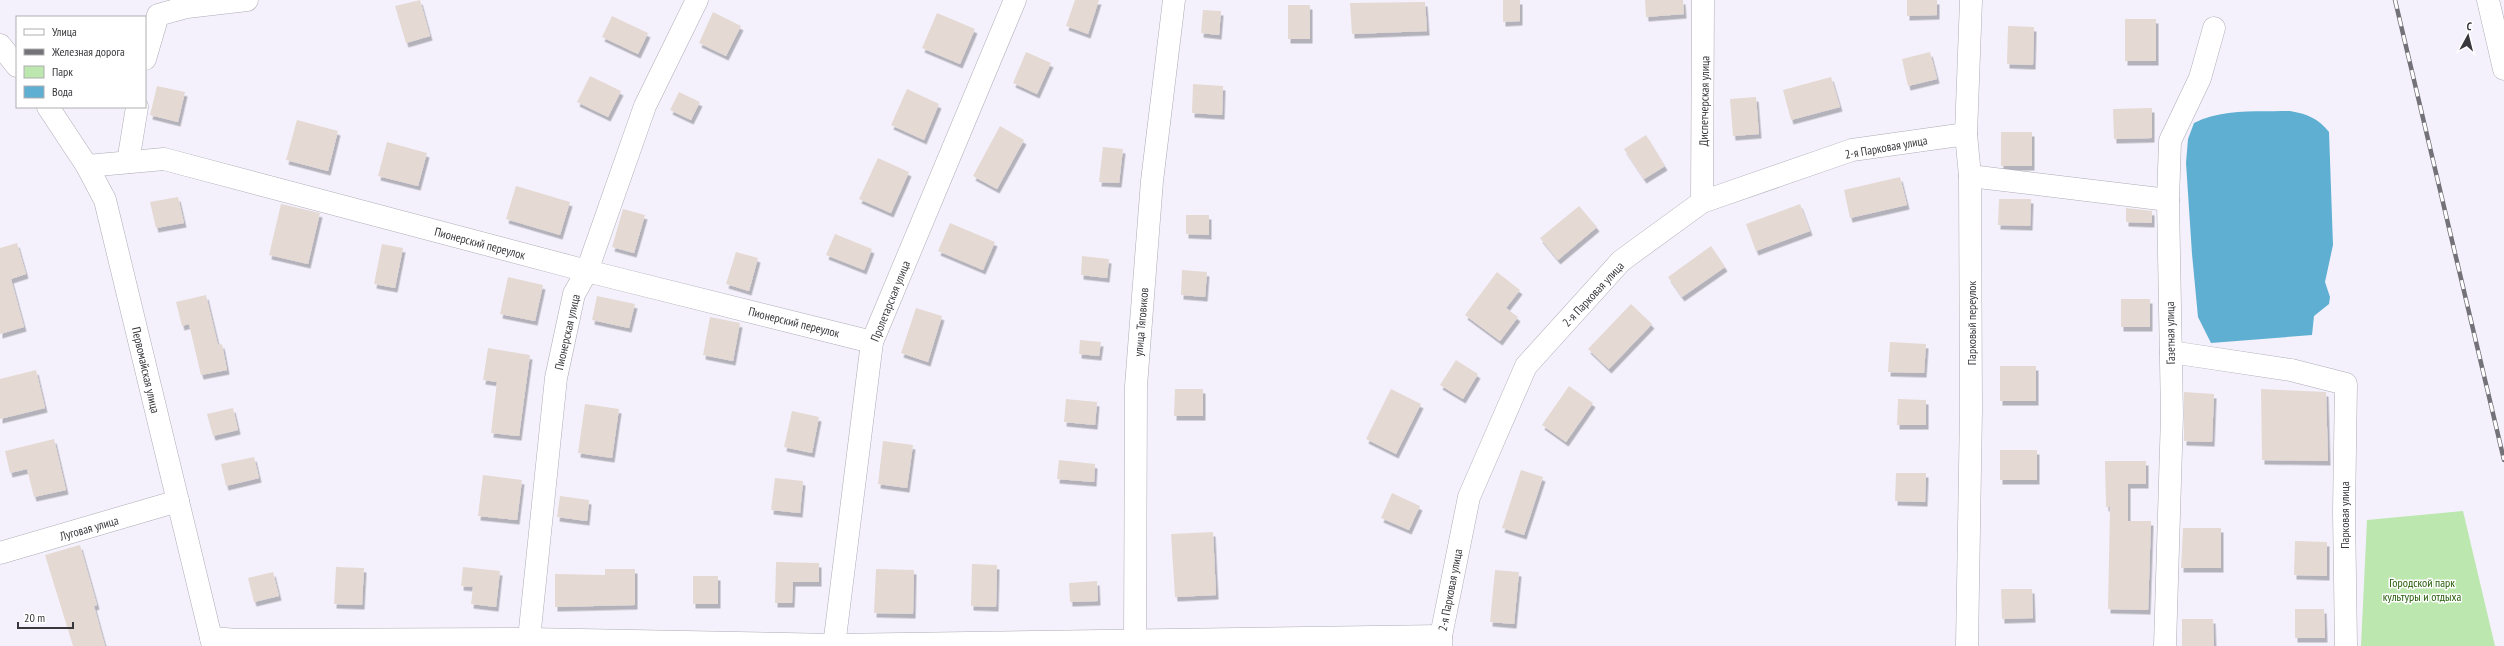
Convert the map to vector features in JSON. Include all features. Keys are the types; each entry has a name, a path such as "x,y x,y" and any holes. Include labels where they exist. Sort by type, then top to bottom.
{"street":[{"path":"146,56 158,15 187,7 247,0"},
{"name":"Пионерская улица","path":"529,639 556,378 574,294 587,271 646,106 697,0"},
{"name":"Пролетарская улица","path":"834,646 872,342 1015,0"},
{"name":"улица Тяговиков","path":"1134,643 1136,386 1152,181 1174,0"},
{"name":"Диспетчерская улица","path":"1702,202 1703,0"},
{"name":"Парковый переулок","path":"1966,646 1971,410 1970,176 1966,134 1971,0"},
{"path":"2488,0 2504,69"},
{"name":"Газетная улица","path":"2165,646 2172,415 2168,200 2170,141 2200,78 2214,28"},
{"path":"0,45 16,65"},
{"name":"Первомайская улица","path":"49,108 86,166 105,200 212,642"},
{"path":"128,162 137,108"},
{"name":"2-я Парковая улица","path":"1441,641 1469,497 1526,366 1622,262 1702,202 1852,150 1966,134"},
{"name":"Пионерский переулок","path":"86,166 164,159 587,271 872,342"},
{"path":"1970,176 2168,200"},
{"name":"Парковая улица","path":"2171,352 2291,370 2346,384 2344,512 2346,646"},
{"name":"Луговая улица","path":"0,552 178,501"},
{"path":"212,642 238,640 529,639 647,644 834,646 1441,641"}],"green space":[{"name":"Городской парк культуры и отдыха","path":"2463,511 2495,646 2361,646 2367,520"}],"water":[{"path":"2290,111 2312,117 2321,123 2329,132 2333,245 2325,282 2330,297 2329,304 2314,316 2312,335 2211,343 2198,317 2186,163 2188,139 2194,123 2205,118 2241,112"}],"building":[{"path":"420,0 430,36 406,43 395,6"},
{"path":"1075,0 1099,0 1088,34 1066,26"},
{"path":"1503,0 1520,0 1520,21 1503,22"},
{"path":"1645,0 1683,0 1684,14 1646,17"},
{"path":"1907,0 1937,0 1937,15 1907,16"},
{"path":"1425,2 1427,31 1352,34 1350,3"},
{"path":"1288,5 1310,5 1310,39 1288,39"},
{"path":"1203,10 1221,11 1219,35 1201,33"},
{"path":"713,12 741,26 726,56 699,43"},
{"path":"937,13 975,29 960,64 922,48"},
{"path":"612,16 648,33 638,54 602,37"},
{"path":"2125,19 2156,19 2156,61 2125,61"},
{"path":"2008,26 2034,27 2033,65 2007,64"},
{"path":"1026,52 1051,63 1037,94 1013,83"},
{"path":"1930,52 1937,79 1908,86 1902,59"},
{"path":"590,76 621,91 608,117 577,102"},
{"path":"1831,77 1840,107 1791,120 1783,90"},
{"path":"1193,84 1223,86 1222,115 1192,113"},
{"path":"157,86 185,92 178,122 150,115"},
{"path":"907,89 939,104 924,140 891,125"},
{"path":"679,92 700,102 691,120 670,110"},
{"path":"1756,97 1759,134 1733,136 1730,99"},
{"path":"2152,108 2152,138 2114,139 2113,109"},
{"path":"297,120 338,131 328,171 286,160"},
{"path":"1000,126 1024,140 997,189 973,176"},
{"path":"2001,132 2032,132 2032,166 2001,166"},
{"path":"1646,135 1665,166 1644,179 1624,149"},
{"path":"387,142 427,153 418,186 378,176"},
{"path":"1103,147 1123,149 1119,183 1099,182"},
{"path":"878,158 909,172 891,213 859,199"},
{"path":"1900,177 1907,205 1850,218 1844,190"},
{"path":"516,186 570,202 560,235 506,219"},
{"path":"178,197 184,223 156,228 150,202"},
{"path":"1999,199 2031,199 2030,226 1998,225"},
{"path":"281,204 320,213 308,264 269,255"},
{"path":"1800,204 1810,231 1756,251 1746,224"},
{"path":"1579,206 1597,227 1558,260 1540,238"},
{"path":"2126,208 2152,211 2152,223 2126,222"},
{"path":"623,209 645,215 634,253 612,247"},
{"path":"1186,215 1209,215 1209,235 1186,234"},
{"path":"950,223 995,242 983,270 938,251"},
{"path":"835,234 872,249 864,270 826,255"},
{"path":"17,243 26,274 11,279 24,327 0,334 0,248"},
{"path":"382,244 403,248 395,288 374,284"},
{"path":"1711,246 1725,267 1682,297 1668,277"},
{"path":"736,252 758,258 749,291 726,284"},
{"path":"1082,256 1109,259 1107,278 1081,275"},
{"path":"1182,270 1207,272 1205,297 1181,295"},
{"path":"1497,272 1520,290 1506,308 1518,317 1500,341 1465,315"},
{"path":"508,277 543,285 535,321 500,314"},
{"path":"206,295 218,345 222,344 227,370 201,375 189,324 182,326 176,302"},
{"path":"597,296 635,304 629,328 592,320"},
{"path":"2121,299 2150,299 2150,327 2121,327"},
{"path":"1631,304 1652,324 1609,369 1588,349"},
{"path":"916,308 942,316 928,362 901,353"},
{"path":"710,317 740,323 733,361 703,355"},
{"path":"1080,340 1101,342 1099,356 1079,354"},
{"path":"1890,342 1926,344 1924,373 1888,372"},
{"path":"488,348 530,355 519,436 491,433 497,382 483,380"},
{"path":"1456,360 1478,374 1463,399 1440,385"},
{"path":"2000,366 2036,366 2036,401 2000,401"},
{"path":"36,370 45,408 0,419 0,379"},
{"path":"1569,386 1593,403 1566,442 1542,425"},
{"path":"1175,389 1203,389 1203,416 1174,416"},
{"path":"1391,389 1421,404 1396,454 1366,439"},
{"path":"2261,389 2326,392 2328,461 2262,460"},
{"path":"2184,392 2214,394 2212,442 2184,441"},
{"path":"1066,399 1097,402 1095,425 1064,422"},
{"path":"1898,399 1926,400 1926,425 1897,425"},
{"path":"585,404 619,409 612,458 578,453"},
{"path":"233,408 238,430 213,436 207,414"},
{"path":"792,411 819,417 812,453 784,447"},
{"path":"54,439 66,490 34,497 27,469 10,473 5,451"},
{"path":"883,441 913,445 907,488 878,484"},
{"path":"2000,450 2037,450 2037,480 2000,480"},
{"path":"254,457 259,478 226,486 221,464"},
{"path":"1059,460 1095,464 1094,482 1057,479"},
{"path":"2105,461 2146,461 2146,484 2128,484 2128,521 2151,521 2148,610 2108,609 2110,507 2106,507"},
{"path":"1521,470 1543,477 1524,535 1502,528"},
{"path":"1896,473 1926,473 1925,502 1895,501"},
{"path":"483,475 522,480 517,520 478,516"},
{"path":"775,478 803,481 800,513 771,510"},
{"path":"1392,493 1420,506 1409,530 1381,518"},
{"path":"560,496 589,500 587,521 557,517"},
{"path":"2183,528 2221,528 2221,568 2181,568"},
{"path":"1213,532 1216,595 1175,597 1171,534"},
{"path":"2295,541 2327,542 2327,576 2294,575"},
{"path":"80,545 97,605 94,606 105,646 73,646 45,555"},
{"path":"776,562 819,563 819,582 793,582 792,603 775,603"},
{"path":"972,564 997,565 996,607 971,606"},
{"path":"336,567 364,568 362,605 334,604"},
{"path":"463,567 500,571 496,607 471,604 473,587 461,586"},
{"path":"605,569 635,569 635,605 555,607 555,574 605,575"},
{"path":"876,569 914,570 913,614 874,613"},
{"path":"1495,570 1519,572 1514,624 1490,622"},
{"path":"273,572 279,596 254,602 248,578"},
{"path":"693,576 718,576 718,604 693,604"},
{"path":"1097,581 1098,601 1070,602 1069,583"},
{"path":"2001,589 2032,589 2033,618 2002,619"},
{"path":"2295,609 2324,609 2325,638 2295,638"},
{"path":"2182,619 2213,619 2214,646 2182,646"}],"railway":[{"path":"2395,0 2504,460"}]}
